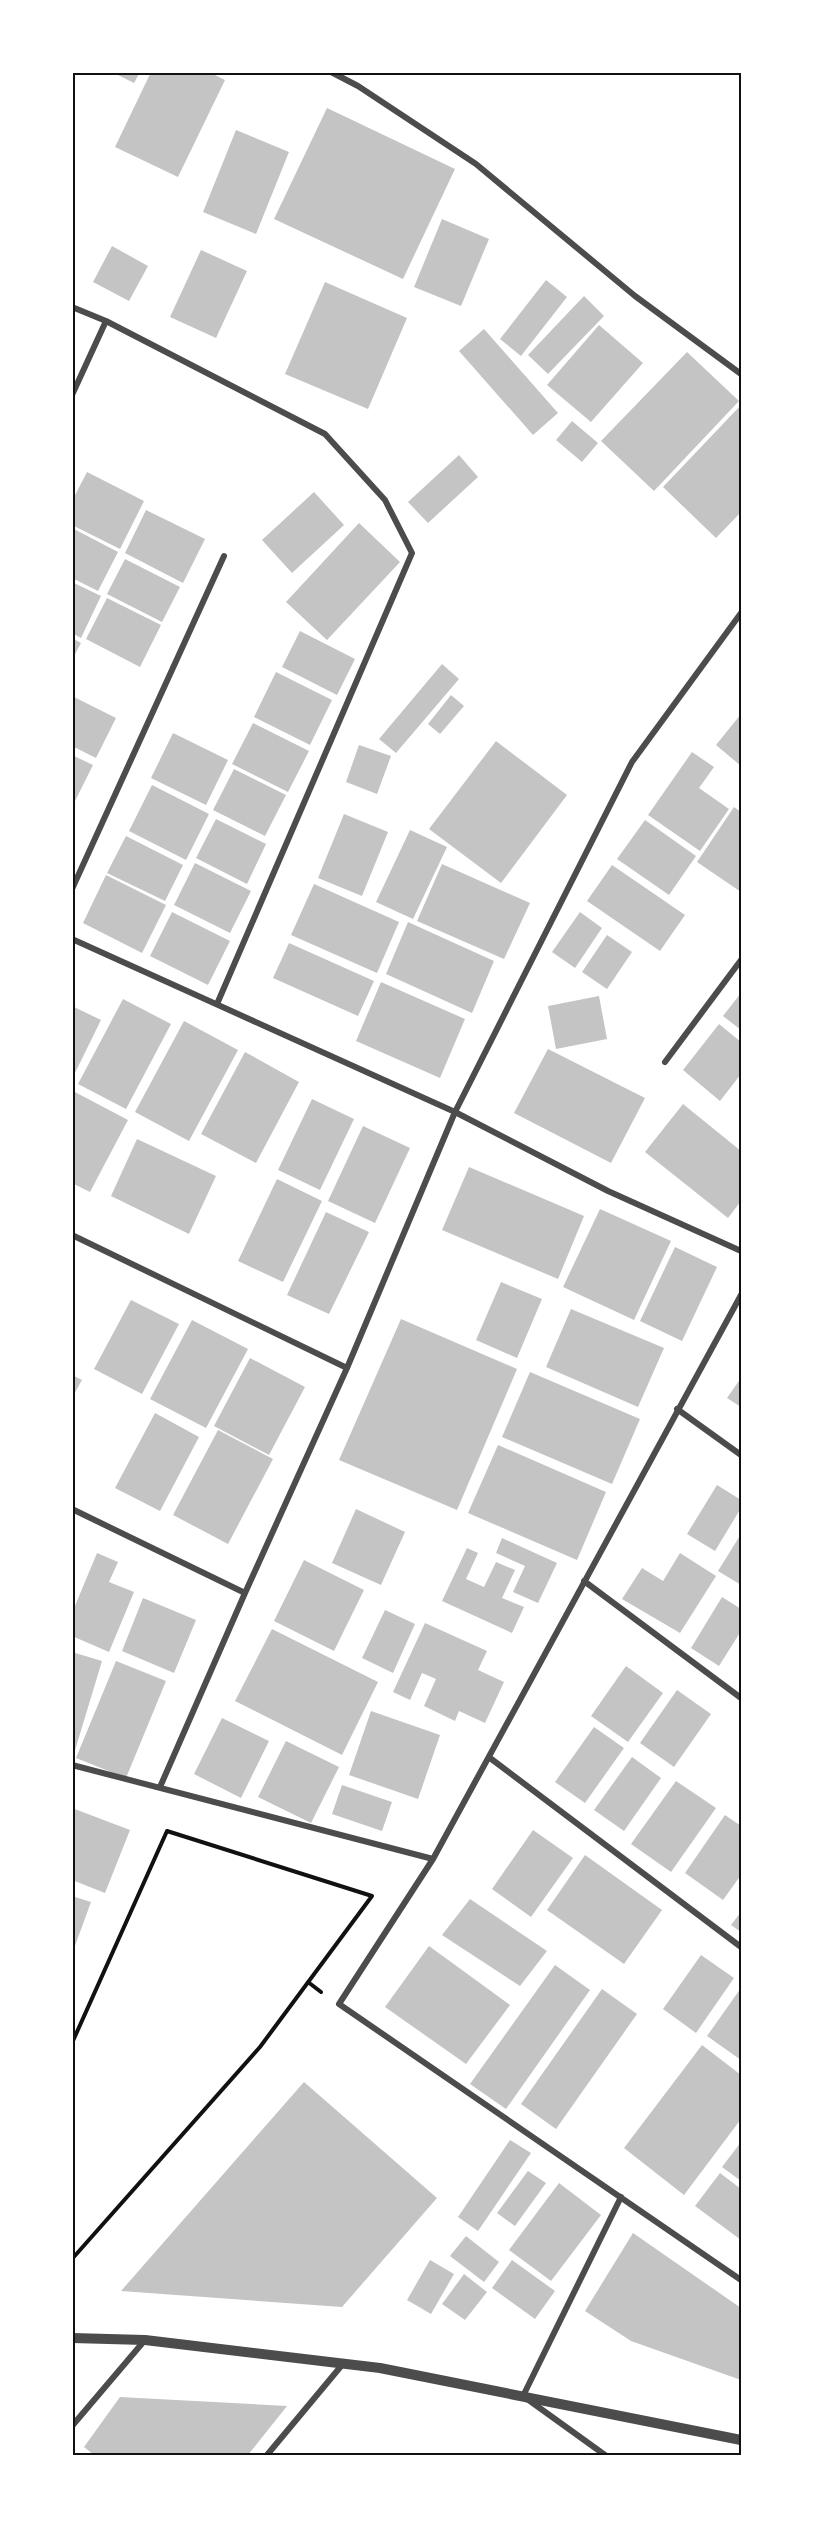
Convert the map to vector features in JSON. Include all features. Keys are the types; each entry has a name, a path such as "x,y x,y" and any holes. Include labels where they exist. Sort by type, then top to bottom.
{"street":[{"path":"331,72 358,86 476,164 635,296 741,374"},
{"path":"72,307 106,321 325,434 385,500 412,553 217,1004"},
{"path":"72,395 106,321"},
{"path":"72,889 224,556"},
{"path":"160,1787 347,1368 455,1112 632,762 741,613"},
{"path":"72,939 455,1112 608,1191 741,1251"},
{"path":"665,1062 741,960"},
{"path":"72,1235 347,1368"},
{"path":"741,1294 433,1859 339,2004 741,2280"},
{"path":"677,1409 741,1455"},
{"path":"72,1509 245,1593"},
{"path":"584,1581 741,1698"},
{"path":"490,1758 741,1947"},
{"path":"72,1765 433,1859"},
{"path":"523,2396 621,2197"},
{"path":"72,2338 145,2340 380,2368 739,2437"},
{"path":"72,2426 145,2340"},
{"path":"267,2455 342,2365"},
{"path":"523,2396 605,2455"}],"path":[{"path":"72,2043 167,1831 372,1896 260,2047 72,2259"}],"building":[{"path":"112,72 140,72 134,83"},
{"path":"151,72 209,72 225,80 178,177 115,147"},
{"path":"327,108 455,169 403,279 274,219"},
{"path":"236,130 289,152 256,234 203,212"},
{"path":"442,219 489,239 461,306 414,287"},
{"path":"112,246 148,266 129,301 93,282"},
{"path":"201,250 247,271 216,338 170,317"},
{"path":"546,280 567,297 521,356 500,339"},
{"path":"325,282 407,318 368,409 285,374"},
{"path":"584,296 604,316 548,374 528,355"},
{"path":"599,325 643,363 591,422 547,385"},
{"path":"484,329 558,413 533,435 459,351"},
{"path":"687,352 739,401 654,491 601,441"},
{"path":"741,405 741,512 716,538 663,487"},
{"path":"572,421 598,443 582,462 556,440"},
{"path":"459,455 478,477 428,523 408,502"},
{"path":"87,472 144,501 120,549 72,525 72,501"},
{"path":"314,492 344,525 292,573 262,540"},
{"path":"146,510 205,539 183,583 125,553"},
{"path":"359,523 400,562 327,640 286,602"},
{"path":"72,528 118,552 98,591 72,578"},
{"path":"125,559 180,587 162,622 107,594"},
{"path":"72,582 101,596 81,638 72,633"},
{"path":"107,598 161,625 140,667 86,639"},
{"path":"300,631 355,659 337,695 282,667"},
{"path":"72,638 81,643 72,660"},
{"path":"442,664 459,679 396,753 379,739"},
{"path":"276,672 332,700 310,745 254,717"},
{"path":"451,695 464,706 440,734 428,724"},
{"path":"72,696 116,718 96,758 72,746"},
{"path":"741,714 741,766 716,745"},
{"path":"253,723 309,751 288,792 232,764"},
{"path":"173,733 228,760 206,805 151,778"},
{"path":"496,741 567,795 501,883 429,829"},
{"path":"359,745 391,756 377,794 346,782"},
{"path":"692,752 714,767 699,788 729,809 700,851 648,815"},
{"path":"72,755 93,765 72,807"},
{"path":"234,769 286,795 265,836 213,810"},
{"path":"152,785 209,814 186,860 129,831"},
{"path":"734,807 741,812 741,892 697,862"},
{"path":"344,814 388,832 362,896 318,878"},
{"path":"216,819 266,844 247,884 196,858"},
{"path":"645,820 696,856 669,895 617,859"},
{"path":"410,830 447,847 413,919 376,902"},
{"path":"126,836 183,865 165,901 107,873"},
{"path":"195,863 251,891 230,933 174,905"},
{"path":"442,864 530,903 504,959 417,921"},
{"path":"612,865 685,915 660,951 587,901"},
{"path":"106,875 166,905 142,953 83,923"},
{"path":"314,884 399,922 377,973 291,935"},
{"path":"172,912 230,941 208,985 150,956"},
{"path":"580,912 602,928 575,968 552,952"},
{"path":"408,922 494,961 472,1013 386,974"},
{"path":"607,935 632,952 607,989 582,972"},
{"path":"289,943 374,981 358,1016 273,978"},
{"path":"381,982 465,1019 440,1078 356,1041"},
{"path":"741,993 741,1030 723,1016"},
{"path":"599,996 607,1039 556,1049 548,1006"},
{"path":"123,999 171,1024 126,1109 78,1084"},
{"path":"72,1006 101,1020 72,1079"},
{"path":"184,1021 238,1050 189,1141 135,1112"},
{"path":"719,1024 741,1042 741,1074 720,1101 683,1070"},
{"path":"548,1049 645,1098 611,1163 514,1113"},
{"path":"245,1052 299,1082 256,1163 201,1134"},
{"path":"73,1091 128,1120 90,1192 72,1183"},
{"path":"312,1099 354,1119 320,1190 278,1170"},
{"path":"683,1104 741,1151 741,1201 728,1218 645,1152"},
{"path":"363,1126 410,1148 375,1223 328,1201"},
{"path":"137,1139 216,1176 189,1234 111,1196"},
{"path":"469,1167 584,1216 558,1279 442,1230"},
{"path":"277,1179 322,1201 283,1282 238,1261"},
{"path":"600,1209 671,1241 634,1320 563,1287"},
{"path":"326,1212 369,1232 329,1314 287,1295"},
{"path":"675,1247 717,1267 682,1341 640,1321"},
{"path":"501,1282 542,1299 517,1358 476,1340"},
{"path":"131,1300 179,1324 142,1394 94,1369"},
{"path":"571,1309 664,1348 638,1407 546,1367"},
{"path":"401,1319 517,1369 457,1510 339,1460"},
{"path":"192,1320 248,1349 206,1428 150,1399"},
{"path":"250,1358 305,1387 269,1455 214,1426"},
{"path":"530,1372 640,1419 612,1484 502,1437"},
{"path":"72,1375 82,1380 72,1398"},
{"path":"741,1378 741,1407 727,1398"},
{"path":"155,1413 199,1437 160,1511 115,1488"},
{"path":"218,1430 273,1459 228,1544 173,1515"},
{"path":"498,1445 606,1492 577,1560 468,1513"},
{"path":"717,1485 741,1500 741,1508 715,1551 687,1534"},
{"path":"356,1509 405,1532 381,1585 332,1563"},
{"path":"741,1534 741,1585 718,1571"},
{"path":"502,1538 557,1563 538,1603 513,1592 525,1566 496,1553"},
{"path":"467,1548 478,1553 466,1579 484,1587 496,1562 515,1570 502,1598 524,1607 512,1633 442,1601"},
{"path":"97,1553 118,1562 109,1582 134,1592 109,1652 72,1636 72,1613"},
{"path":"680,1553 716,1576 680,1633 622,1599 642,1568 663,1581"},
{"path":"304,1560 364,1590 334,1651 274,1621"},
{"path":"722,1597 741,1609 741,1631 719,1666 691,1648"},
{"path":"143,1598 196,1620 174,1673 122,1651"},
{"path":"385,1610 415,1624 393,1673 362,1658"},
{"path":"425,1623 487,1651 478,1670 504,1682 485,1723 459,1711 455,1721 424,1706 436,1679 422,1673 410,1700 393,1692"},
{"path":"272,1629 378,1682 342,1755 235,1701"},
{"path":"72,1652 102,1661 73,1757 72,1757"},
{"path":"116,1661 166,1681 126,1778 76,1758"},
{"path":"626,1666 663,1693 628,1742 591,1716"},
{"path":"677,1690 711,1714 674,1767 640,1743"},
{"path":"371,1711 440,1735 418,1799 349,1775"},
{"path":"222,1718 269,1741 241,1798 194,1774"},
{"path":"594,1727 624,1748 585,1803 555,1782"},
{"path":"286,1741 339,1767 311,1823 258,1797"},
{"path":"632,1757 661,1778 624,1831 594,1810"},
{"path":"676,1781 716,1808 671,1872 631,1844"},
{"path":"342,1785 392,1802 382,1831 332,1814"},
{"path":"72,1808 130,1830 105,1893 72,1880"},
{"path":"725,1815 741,1826 741,1875 723,1900 685,1873"},
{"path":"533,1830 573,1858 531,1917 492,1889"},
{"path":"585,1855 662,1910 624,1964 547,1910"},
{"path":"72,1896 91,1902 72,1954"},
{"path":"470,1899 547,1951 520,1986 442,1935"},
{"path":"741,1912 741,1932 731,1925"},
{"path":"429,1946 510,2005 466,2064 385,2007"},
{"path":"701,1955 734,1978 696,2033 663,2009"},
{"path":"555,1965 590,1990 506,2109 470,2084"},
{"path":"741,1988 741,2060 707,2036"},
{"path":"602,1989 637,2014 556,2129 521,2104"},
{"path":"702,2045 741,2075 741,2119 684,2195 624,2148"},
{"path":"304,2082 437,2198 342,2307 121,2291"},
{"path":"510,2140 531,2153 478,2231 458,2217"},
{"path":"741,2142 741,2181 722,2167"},
{"path":"528,2171 546,2183 515,2226 497,2213"},
{"path":"720,2173 741,2189 741,2240 695,2206"},
{"path":"559,2183 601,2215 551,2281 509,2250"},
{"path":"633,2233 741,2308 741,2380 631,2341 585,2311"},
{"path":"466,2236 499,2262 484,2282 450,2256"},
{"path":"430,2260 454,2274 431,2314 407,2300"},
{"path":"512,2260 555,2291 535,2319 492,2288"},
{"path":"464,2274 487,2292 465,2320 442,2304"},
{"path":"120,2397 287,2406 248,2455 94,2455 84,2447"}]}
